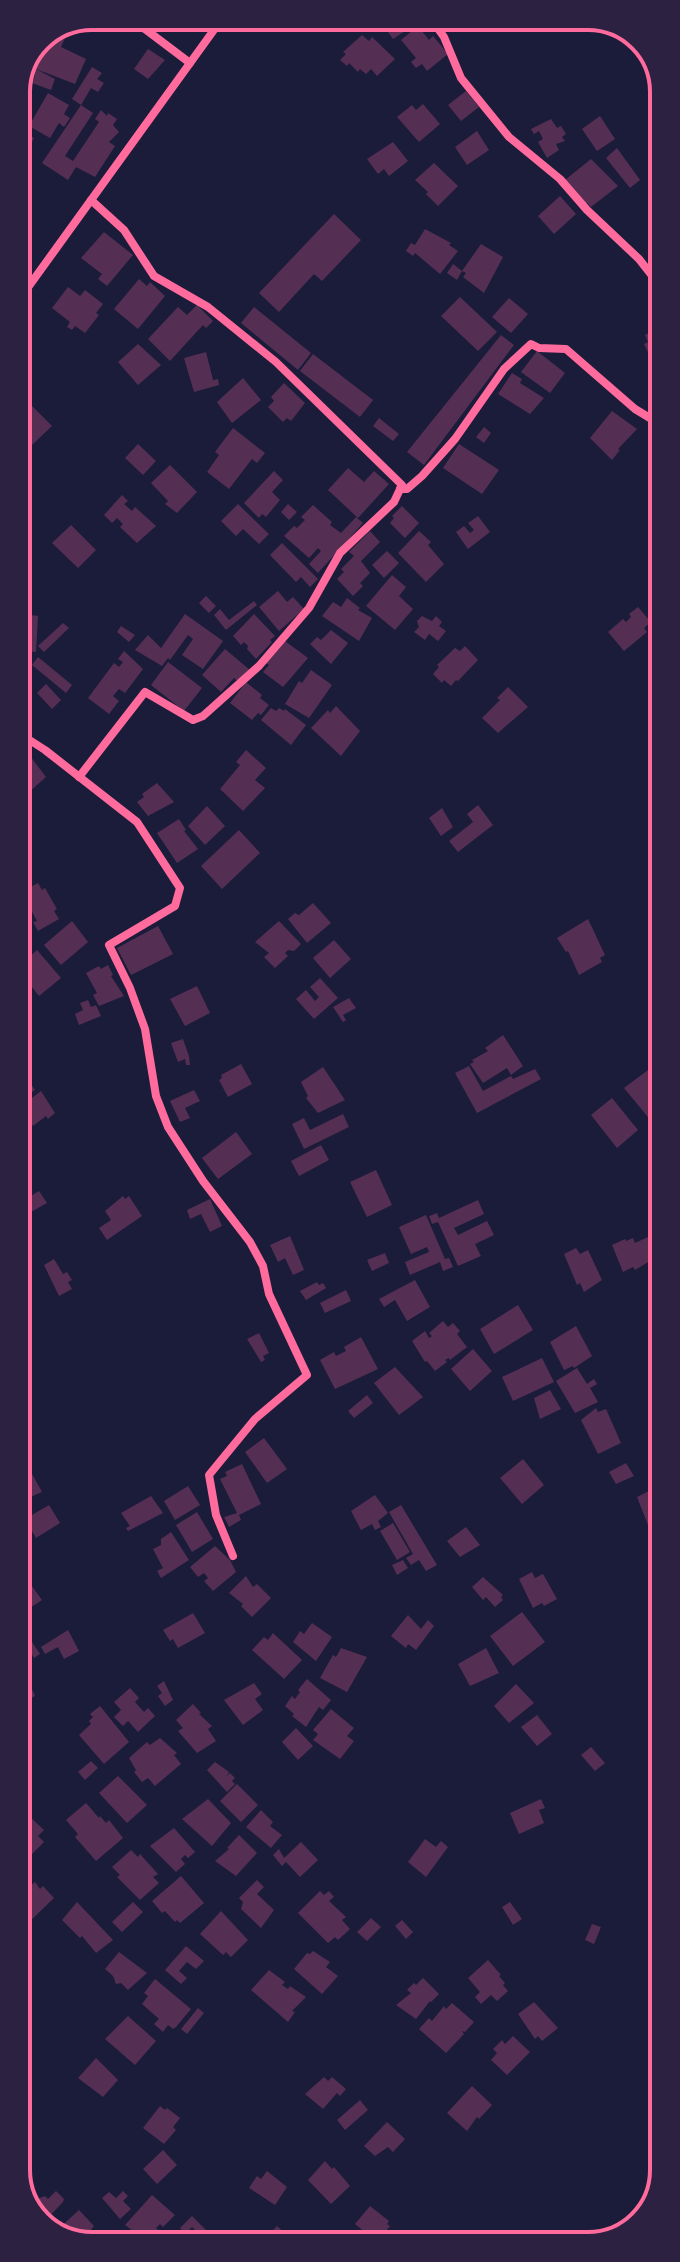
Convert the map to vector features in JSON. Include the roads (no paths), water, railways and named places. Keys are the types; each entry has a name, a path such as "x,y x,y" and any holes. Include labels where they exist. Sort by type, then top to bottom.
{"street":[{"path":"146,30 190,63"},
{"path":"30,285 214,30"},
{"path":"439,30 461,78 509,137 560,179 650,273"},
{"path":"79,777 145,692 193,720 203,716 233,691 309,608 340,553 394,502 402,485 276,362 208,307 154,276 124,230 91,200"},
{"path":"400,489 407,489 422,476 478,410 504,369 531,344 539,348 566,349 635,409 650,418"},
{"path":"30,740 137,822 180,888 175,906 109,945 145,1029 156,1096 168,1127 203,1181 250,1242 263,1266 269,1294 307,1375 255,1419 209,1475 216,1515 233,1556"}]}
